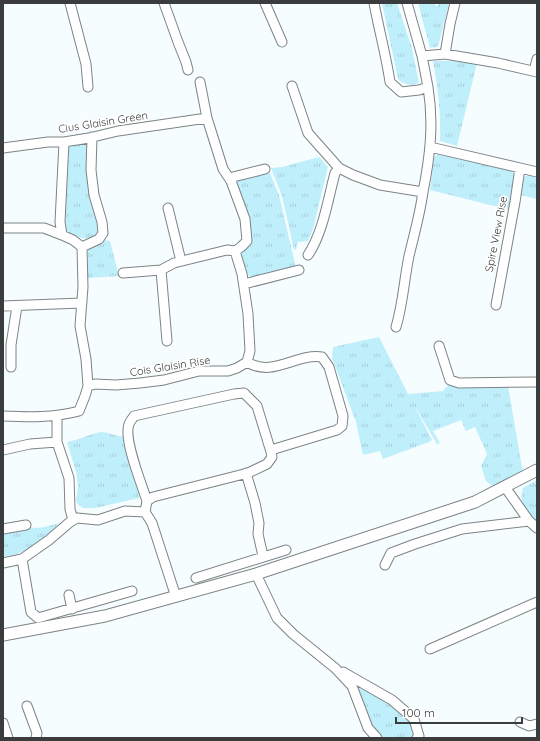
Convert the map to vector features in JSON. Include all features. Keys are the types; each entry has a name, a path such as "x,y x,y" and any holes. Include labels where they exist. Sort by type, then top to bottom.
{"street":[{"path":"70,3 86,64 88,87"},
{"path":"164,3 188,70"},
{"path":"265,3 282,42"},
{"path":"374,3 386,56 390,82 401,92 419,90 428,87"},
{"path":"396,327 401,310 409,256 421,211 432,133 428,87 422,56 407,3"},
{"path":"445,54 449,25 455,3"},
{"path":"422,56 445,54 474,58 535,71 537,59"},
{"path":"123,273 161,270 181,261 227,250 235,251 242,247 247,241 247,230 238,199 229,178 223,169 208,118 200,82"},
{"path":"292,86 308,133 339,168 380,185 424,192"},
{"name":"Cius Glaisin Green","path":"3,148 48,142 64,142 118,131 208,118"},
{"path":"82,247 99,238 103,233 102,222 94,195 91,170 92,137"},
{"path":"62,235 60,222 64,142"},
{"path":"430,147 537,172"},
{"path":"308,254 314,246 321,225 334,173 339,168"},
{"name":"Spire View Rise","path":"496,305 520,168"},
{"path":"229,178 265,169"},
{"path":"168,208 181,261"},
{"path":"3,228 44,228 62,235 82,247"},
{"path":"3,416 57,416 79,411 88,386 85,353 80,326 84,263 82,247"},
{"path":"235,251 244,284 248,314 250,351 247,362 261,368 274,367 314,355 322,357 329,368 343,416 342,426 337,430 271,450"},
{"path":"161,270 167,341"},
{"path":"244,284 298,270"},
{"path":"3,306 82,303"},
{"path":"11,367 11,345 17,306"},
{"path":"439,346 450,380 459,383 537,382"},
{"name":"Cois Glaisin Rise","path":"88,386 95,384 140,384 164,380 199,371 228,371 247,362"},
{"path":"147,501 162,494 246,473 267,464 272,457 271,450 257,406 244,393 134,416 128,424 128,437 137,475 147,501 145,512 152,523 176,597"},
{"path":"57,416 57,442 69,478 70,509 73,520"},
{"path":"3,450 30,444 57,442"},
{"path":"3,635 105,616 256,574 475,502 537,470"},
{"path":"246,473 255,503 259,523 258,534 263,556"},
{"path":"505,487 529,521 537,528"},
{"path":"3,563 22,560 77,518 98,520 125,511 145,512"},
{"path":"385,565 391,553 428,539 462,529 529,521"},
{"path":"3,529 26,525"},
{"path":"196,578 286,550"},
{"path":"22,560 31,612 38,618 132,591"},
{"path":"256,574 277,618 293,634 335,668 352,686 368,728 377,738"},
{"path":"69,595 72,609"},
{"path":"430,649 537,602"},
{"path":"335,668 392,700 414,719 419,736 417,738"},
{"path":"27,706 37,733 36,738"},
{"path":"520,722 528,726 537,724"},
{"path":"3,723 8,738"}],"green space":[{"path":"382,3 397,3 412,48 419,83 408,84 403,83 398,79"},
{"path":"418,3 433,3 436,7 440,3 449,3 437,47 430,48"},
{"path":"433,61 477,63 457,146 440,141 439,101"},
{"path":"88,143 89,185 92,205 99,231 97,235 90,238 81,238 68,233 66,230 65,198 69,146 71,144"},
{"path":"438,153 511,170 516,176 510,210 430,190 434,158"},
{"path":"319,157 328,167 313,229 308,241 298,242 296,249 294,250 282,196 271,168 282,167"},
{"path":"269,171 279,195 296,268 252,277 247,275 241,260 241,255 250,225 237,181"},
{"path":"530,174 537,176 537,199 521,195 524,177"},
{"path":"103,240 110,241 119,276 88,278 88,249"},
{"path":"379,337 408,394 443,391 449,384 457,388 508,386 523,473 495,488 486,481 481,466 487,454 475,427 466,431 461,420 433,431 440,443 437,444 414,405 432,440 383,459 380,451 363,455 356,422 332,358 333,347"},
{"path":"101,432 124,436 130,467 139,490 139,498 95,508 83,508 76,501 78,486 76,472 67,442"},
{"path":"537,480 537,523 524,507 522,494 523,488"},
{"path":"59,523 42,540 32,547 17,554 3,557 3,532 29,526 39,528"},
{"path":"356,686 391,704 411,722 414,738 382,738 372,727"}]}
